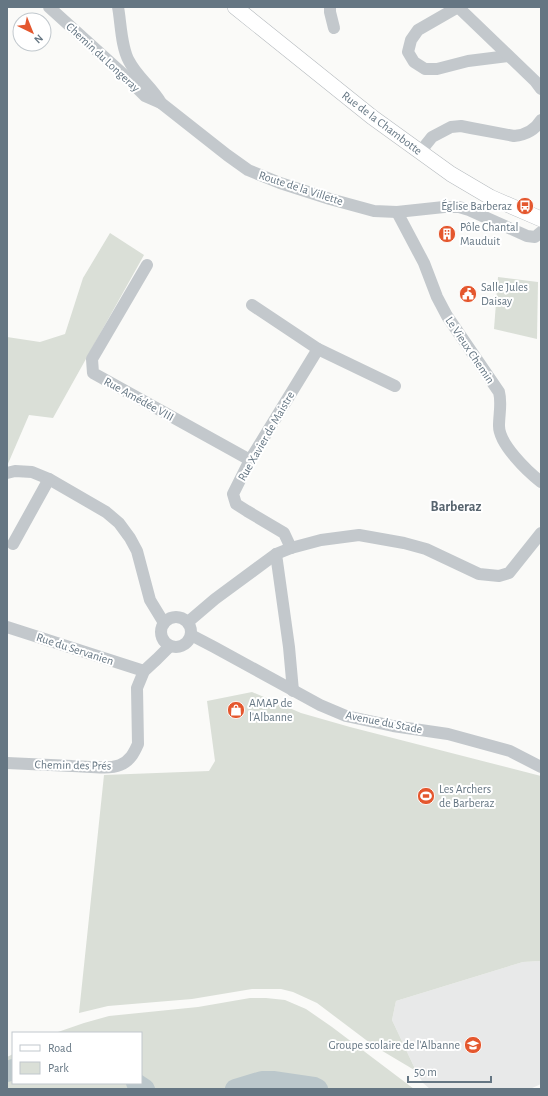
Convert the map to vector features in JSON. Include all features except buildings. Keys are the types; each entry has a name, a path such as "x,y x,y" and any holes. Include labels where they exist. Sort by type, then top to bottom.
{"main road":[{"name":"Rue de la Chambotte","path":"235,7 372,117 451,174 490,197 541,219"}],"street":[{"name":"Chemin du Longeray","path":"48,7 123,74 144,96 161,103"},
{"name":"Route de la Villette","path":"118,7 123,42 128,60 140,78 156,94 161,103 227,156 248,170 280,183 330,199 374,210 398,212 444,207 459,207 528,236 535,237 541,232"},
{"path":"330,7 334,28"},
{"path":"508,56 468,61 437,69 425,69 414,62 408,52 410,40 418,30 458,7 535,81 541,89"},
{"path":"420,152 432,137 450,127 461,126 514,136 522,136 530,132 541,120"},
{"name":"Le Vieux Chemin","path":"398,212 424,263 437,297 447,316 499,392 500,436 533,476 541,482"},
{"name":"Rue Amédée VIII","path":"147,265 92,359 92,373 250,460"},
{"path":"252,305 318,350 396,386"},
{"name":"Rue Xavier de Maistre","path":"291,548 284,533 236,504 233,494 250,460 318,350"},
{"path":"7,473 15,471 32,472 49,479 106,512 119,523 138,551 150,600 164,623"},
{"path":"13,544 49,479"},
{"path":"188,622 215,599 276,554 291,548 321,540 359,535 426,549 480,574 499,576 509,573 541,533"},
{"path":"276,554 289,647 293,691"},
{"path":"176,617 188,622 191,636 189,640 181,646 170,646 163,639 161,634 162,628 164,623 171,618 176,617"},
{"name":"Rue du Servanien","path":"7,627 144,671"},
{"name":"Avenue du Stade","path":"191,636 214,646 320,705 346,716 393,726 448,734 510,751 541,767"},
{"name":"Chemin des Prés","path":"7,763 91,767 114,766 122,764 130,758 138,744 137,688 144,671 170,646"}],"shaded area":[{"name":"Groupe scolaire de l'Albanne","path":"541,961 541,1084 530,1089 430,1089 423,1083 392,1020 396,1001 523,962"}],"green space":[{"path":"110,233 144,255 53,418 29,415 7,466 7,337 40,342 65,334 83,278"},
{"path":"498,277 538,282 537,339 494,329"},
{"path":"252,692 301,713 541,776 541,961 523,962 396,1001 392,1020 416,1071 374,1046 317,1003 293,992 281,989 252,989 192,999 108,1006 79,1013 104,775 209,771 215,761 207,701"},
{"path":"250,998 285,1000 306,1009 414,1089 7,1089 7,1057 12,1054 12,1084 142,1084 142,1032 58,1032 109,1016 198,1007"}],"waterway":[{"path":"7,1072 12,1070"},
{"path":"235,1089 262,1081 273,1081 314,1087 318,1089"},
{"path":"138,1084 145,1089"}],"place":[{"name":"Église Barberaz","path":"525,206"},
{"name":"Pôle Chantal Mauduit","path":"447,234"},
{"name":"Salle Jules Daisay","path":"468,294"},
{"name":"AMAP de l'Albanne","path":"236,710"},
{"name":"Les Archers de Barberaz","path":"426,796"},
{"name":"Groupe scolaire de l'Albanne","path":"473,1045"}],"district":[{"name":"Barberaz","path":"456,507"}]}
